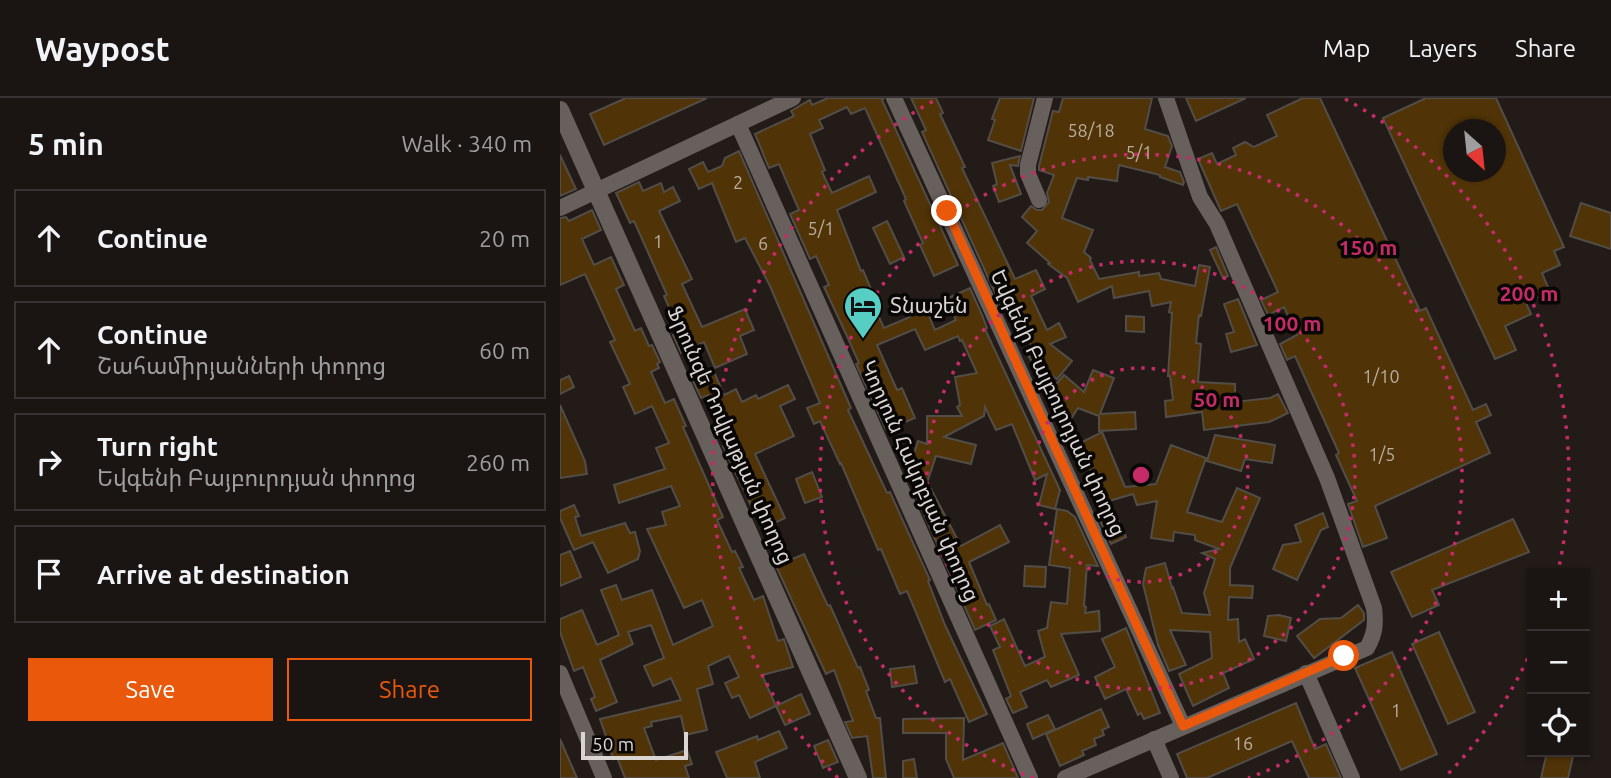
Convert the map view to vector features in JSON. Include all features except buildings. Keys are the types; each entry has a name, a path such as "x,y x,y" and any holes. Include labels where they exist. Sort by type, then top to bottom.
{"street":[{"path":"560,208 793,98"},
{"name":"Եվգենի Բայբուրդյան փողոց","path":"894,98 1183,726"},
{"path":"1039,200 1028,174 1028,165 1045,98"},
{"path":"1065,778 1367,648 1376,624 1374,608 1327,478 1217,224 1200,197 1166,98"},
{"name":"Ֆրունզե Դովլաթյան փողոց","path":"560,110 858,778"},
{"name":"Կորյուն Հակոբյան փողոց","path":"738,124 1030,778"},
{"path":"560,673 604,778"},
{"path":"1306,673 1352,778"},
{"path":"1154,739 1171,778"}],"place":[{"name":"Տնաշեն","path":"863,340"}],"route":[{"path":"947,211 1183,726 1344,656"}]}
